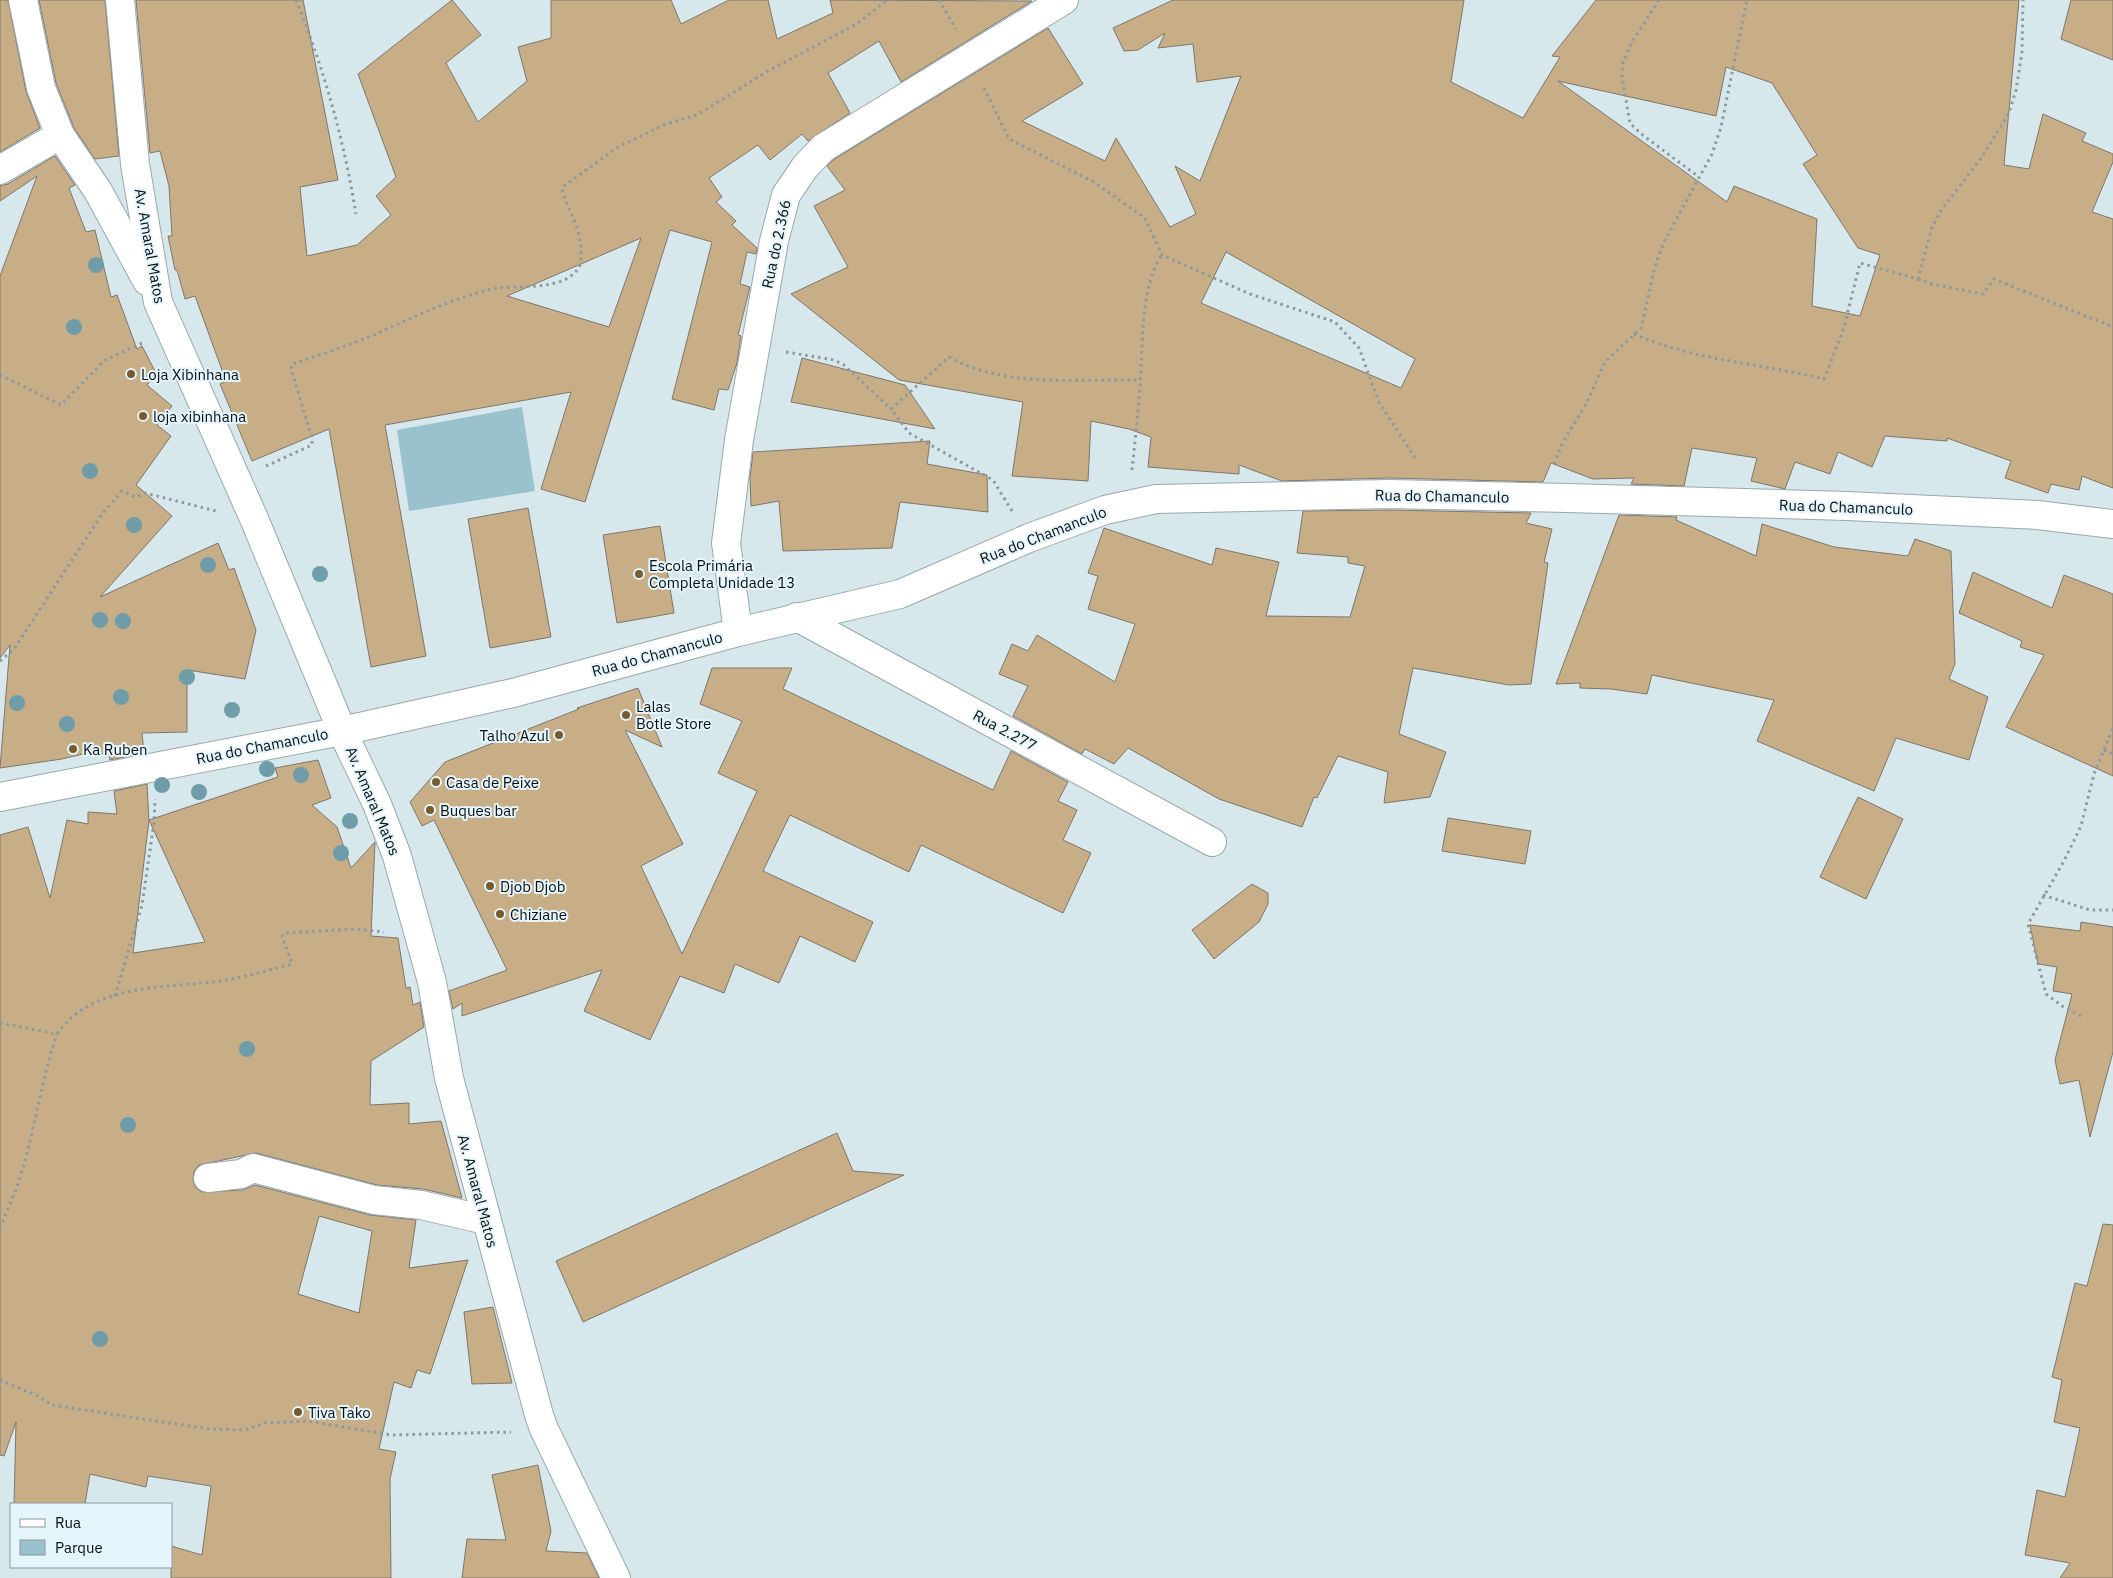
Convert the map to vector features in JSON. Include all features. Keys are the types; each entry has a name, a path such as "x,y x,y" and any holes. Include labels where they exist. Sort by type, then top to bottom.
{"street":[{"path":"22,0 41,88 60,135 98,191 158,302"},
{"name":"Av. Amaral Matos","path":"120,0 135,164 158,302 255,521 342,731 377,804 397,856 432,982 449,1078 544,1429 616,1578"},
{"name":"Rua do 2.366","path":"738,632 726,543 739,440 774,242 786,195 805,167 823,148 1064,0"},
{"path":"0,170 60,135"},
{"name":"Rua do Chamanculo","path":"0,797 342,731 513,693 738,632 900,594 1029,538 1105,510 1156,499 1388,494 1546,497 1847,506 2037,515 2113,524"},
{"name":"Rua 2.277","path":"797,617 1212,842"},
{"path":"208,1178 241,1174 253,1168 374,1200 421,1205 486,1220"}],"path":[{"path":"296,0 320,61 345,152 356,214"},
{"path":"239,485 251,473 312,445 312,438 291,369 292,364 385,330 430,308 482,292 504,287 537,286 566,281 580,265 581,250 580,230 565,201 562,189 564,186 618,147 666,124 697,115 768,71 857,24 887,0"},
{"path":"1659,0 1632,42 1623,62 1622,77 1630,123 1640,133 1699,177"},
{"path":"1546,497 1550,474 1558,453 1586,404 1598,374 1605,362 1641,328 1655,266 1664,242 1712,154 1721,127 1747,0"},
{"path":"1918,279 1932,227 1942,209 1982,157 2010,113 2022,52 2023,0"},
{"path":"970,58 1009,139 1094,182 1145,218 1162,254 1250,294 1335,322 1359,348 1379,402 1439,495"},
{"path":"1129,504 1141,380 1142,328 1155,264 1162,254"},
{"path":"1634,334 1692,355 1737,364 1778,368 1824,379 1842,331 1860,263 1932,284 1983,294 1994,280 2113,327"},
{"path":"0,375 61,405 104,361 170,330"},
{"path":"756,347 834,360 844,365 891,409 909,433 993,480 1029,538"},
{"path":"891,409 949,357 966,367 1038,380 1141,380"},
{"path":"0,661 14,649 102,514 122,491 136,497 145,493 172,499 255,521"},
{"path":"2081,1016 2062,1006 2046,994 2028,924 2064,861 2081,826 2094,774 2113,728"},
{"path":"2104,750 2113,754"},
{"path":"115,996 142,905 154,823 156,766"},
{"path":"2043,895 2090,910 2113,910"},
{"path":"0,1228 8,1211 27,1155 47,1064 57,1034 66,1022 88,1005 115,996 232,979 292,964 282,936 286,933 356,929 389,932 416,919"},
{"path":"0,1023 57,1034"},
{"path":"0,1380 38,1396 52,1405 209,1429 244,1430 266,1423 308,1421 391,1435 486,1434 544,1429"}],"green space":[{"path":"522,407 535,491 409,511 397,430"}],"building":[{"path":"0,0 8,0 26,91 40,128 0,152"},
{"path":"39,0 105,0 119,156 95,159 74,128 56,83"},
{"path":"136,0 303,0 338,180 300,187 307,256 357,245 391,215 376,196 396,177 358,74 452,0 481,35 446,63 478,122 527,81 518,47 551,38 551,0 671,0 681,24 729,0 768,0 777,39 833,13 830,0 1032,1 901,82 879,41 828,73 850,113 808,141 802,134 770,160 758,145 709,178 722,197 716,202 736,221 732,225 757,248 756,254 747,252 740,284 750,287 738,335 741,336 737,363 728,390 719,389 714,410 672,399 712,242 670,230 585,502 541,489 571,392 385,425 426,656 371,667 329,429 252,461 220,384 226,381 195,296 185,299 177,270 175,270 168,236 172,236 169,186 160,151 150,153","holes":["641,238 609,327 507,296"]},
{"path":"1173,0 1464,0 1451,82 1523,118 1560,57 1552,56 1596,0 2019,0 2004,165 2029,169 2043,114 2086,133 2082,141 2113,154 2113,162 2092,212 2113,219 2113,488 2082,476 2079,490 2051,484 2048,493 2005,478 2011,461 1947,438 1947,441 1885,436 1872,467 1838,452 1830,474 1795,462 1785,489 1751,481 1757,458 1692,448 1684,486 1631,484 1634,478 1593,479 1551,463 1543,482 1389,478 1282,481 1239,465 1239,474 1148,467 1151,437 1129,429 1091,421 1088,481 1012,476 1023,402 899,380 791,294 848,267 814,206 845,190 827,166 833,160 1048,28 1083,84 1022,121 1105,161 1116,138 1170,227 1196,214 1175,166 1200,181 1241,76 1197,82 1193,44 1158,48 1165,33 1138,50 1124,51 1113,28","holes":["1726,67 1772,83 1817,155 1803,164 1858,248 1880,255 1860,316 1812,306 1817,219 1734,186 1727,202 1558,81 1716,116","1226,252 1415,359 1401,388 1201,303"]},
{"path":"2071,0 2113,0 2113,60 2061,39"},
{"path":"55,156 75,185 69,188 86,232 95,230 111,297 117,295 137,349 142,346 156,373 147,385 172,406 157,425 171,436 136,485 172,516 100,597 218,543 229,570 234,568 256,630 245,679 187,670 187,732 142,733 144,753 110,760 109,753 91,755 91,752 62,759 0,768 10,645 0,658 0,276 37,176 0,201 0,186 8,184"},
{"path":"802,358 905,385 935,429 791,402"},
{"path":"930,441 927,464 987,475 988,512 900,502 892,548 783,551 779,501 751,506 750,478 753,452"},
{"path":"528,508 551,637 490,648 468,519"},
{"path":"1389,510 1531,513 1526,523 1552,529 1544,562 1548,563 1531,684 1509,685 1413,668 1399,734 1446,752 1430,797 1384,803 1388,772 1338,756 1317,798 1314,797 1302,827 1219,799 1128,748 1114,764 1085,749 1082,754 1013,716 1028,686 999,674 1012,644 1028,651 1037,635 1115,682 1135,624 1088,609 1098,576 1088,573 1104,528 1212,565 1216,548 1279,562 1266,616 1350,617 1365,566 1348,563 1348,557 1297,553 1303,511"},
{"path":"1619,515 1677,517 1676,520 1756,556 1762,524 1834,547 1908,556 1915,539 1951,551 1955,664 1949,679 1988,697 1969,760 1896,738 1874,791 1757,741 1774,700 1652,675 1647,694 1611,689 1580,688 1580,683 1556,684"},
{"name":"Escola Primária Completa Unidade 13","path":"660,526 674,613 617,623 603,535"},
{"path":"1973,572 2052,608 2064,575 2113,594 2113,776 2006,727 2044,655 2020,647 2022,641 1959,613"},
{"path":"712,668 792,668 783,689 993,790 1011,751 1068,782 1058,801 1077,810 1063,840 1091,853 1063,913 921,845 909,872 790,815 763,871 873,922 855,962 800,936 779,983 735,964 724,993 680,976 650,1040 584,1011 602,970 462,1016 462,1003 453,1009 449,991 507,970 434,820 422,826 410,802 445,762 579,709 577,708 638,688 662,747 625,730 683,844 641,866 682,954 757,791 718,773 742,721 700,704"},
{"path":"318,760 331,798 312,805 337,827 351,868 375,842 371,936 398,938 406,988 410,987 413,1005 420,1002 424,1027 371,1061 370,1105 409,1103 409,1124 441,1121 462,1198 423,1189 377,1185 256,1153 199,1165 194,1171 193,1180 196,1188 202,1192 243,1190 255,1185 370,1215 416,1220 409,1268 468,1260 430,1374 417,1370 411,1388 394,1382 379,1449 396,1452 390,1479 391,1578 171,1578 172,1546 202,1555 211,1486 148,1476 146,1487 90,1474 85,1503 14,1503 16,1422 4,1456 0,1455 0,835 28,827 50,898 67,820 88,824 88,812 117,814 114,791 147,784 149,820 278,777 275,768","holes":["149,820 205,942 133,953","319,1216 372,1231 359,1313 298,1294"]},
{"path":"1858,797 1903,819 1866,899 1820,877"},
{"path":"1448,818 1531,831 1525,864 1442,851"},
{"path":"1252,884 1268,893 1268,904 1259,922 1214,959 1192,930"},
{"path":"2081,922 2113,927 2113,1052 2090,1137 2079,1080 2060,1084 2055,1060 2072,994 2053,991 2057,967 2038,964 2030,925 2080,931"},
{"path":"837,1133 853,1171 904,1175 583,1322 556,1261"},
{"path":"2103,1224 2113,1225 2113,1578 2060,1578 2070,1563 2025,1555 2037,1490 2065,1497 2080,1428 2054,1422 2062,1380 2052,1377 2075,1283 2087,1286"},
{"path":"493,1307 512,1383 472,1384 464,1312"},
{"path":"538,1465 551,1531 546,1551 587,1553 599,1578 462,1578 467,1539 506,1540 492,1475"}],"place":[{"name":"Loja Xibinhana","path":"131,374"},
{"name":"loja xibinhana","path":"143,416"},
{"name":"Escola Primária Completa Unidade 13","path":"639,574"},
{"name":"Lalas Botle Store","path":"626,715"},
{"name":"Talho Azul","path":"559,735"},
{"name":"Ka Ruben","path":"73,749"},
{"name":"Casa de Peixe","path":"436,782"},
{"name":"Buques bar","path":"430,810"},
{"name":"Djob Djob","path":"490,886"},
{"name":"Chiziane","path":"500,914"},
{"name":"Tiva Tako","path":"298,1412"}]}
